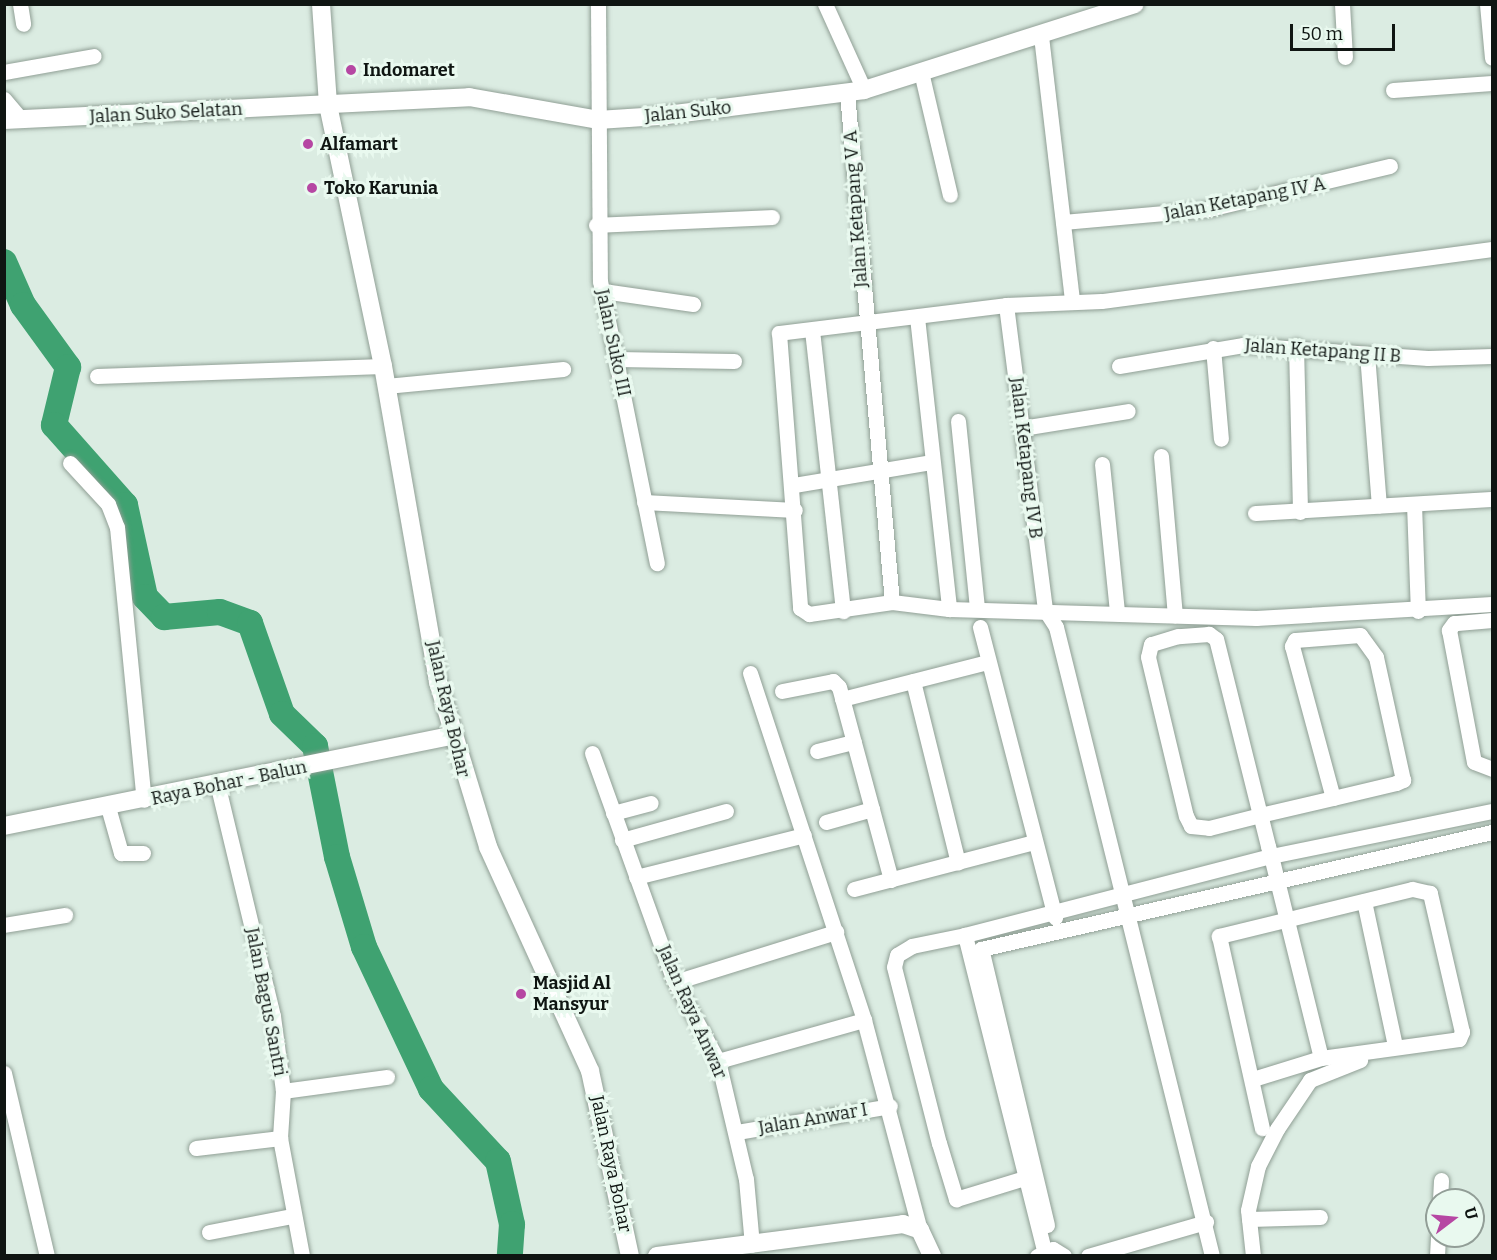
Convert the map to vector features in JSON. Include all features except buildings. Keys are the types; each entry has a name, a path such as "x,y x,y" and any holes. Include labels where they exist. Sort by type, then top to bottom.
{"street":[{"path":"20,4 23,24"},
{"name":"Jalan Raya Bohar","path":"321,4 328,105 383,366 452,736 488,847 590,1071 630,1256"},
{"name":"Jalan Suko III","path":"598,4 596,225 603,291 657,563"},
{"path":"825,4 855,92"},
{"path":"1342,4 1345,57"},
{"path":"1487,4 1492,58"},
{"name":"Jalan Suko","path":"328,105 469,97 597,120 855,92 922,76 1125,6"},
{"path":"1041,36 1072,301"},
{"path":"4,72 94,56"},
{"path":"922,76 950,195"},
{"path":"1393,90 1492,83"},
{"name":"Jalan Ketapang V A","path":"855,92 863,324 892,602"},
{"path":"4,99 12,119"},
{"name":"Jalan Suko Selatan","path":"12,119 328,105"},
{"name":"Jalan Ketapang IV A","path":"1063,222 1209,209 1390,166"},
{"path":"596,225 772,217"},
{"path":"1492,249 1072,301 1006,305 779,333 794,485 800,608 808,614 843,611 892,602 949,609 1117,612 1256,618 1418,611 1492,604"},
{"path":"603,291 693,304"},
{"name":"Jalan Ketapang IV B","path":"1006,305 1045,610 1056,627 1130,914 1206,1222 1212,1256"},
{"path":"917,317 949,609"},
{"path":"812,330 843,611"},
{"path":"1296,346 1300,512"},
{"name":"Jalan Ketapang II B","path":"1119,366 1213,348 1296,346 1367,354 1492,356"},
{"path":"1213,348 1221,439"},
{"path":"1367,354 1379,506"},
{"path":"617,359 734,361"},
{"path":"97,376 383,366"},
{"path":"386,386 563,369"},
{"path":"1022,428 1128,411"},
{"path":"958,421 977,609"},
{"path":"1161,456 1175,615"},
{"path":"794,485 932,462"},
{"path":"70,463 108,504 117,526 144,800"},
{"path":"1102,464 1117,612"},
{"path":"1255,513 1492,499"},
{"path":"644,502 795,510"},
{"path":"1414,504 1418,611"},
{"path":"1492,620 1454,623 1449,630 1474,762 1492,769"},
{"path":"980,627 987,662 1058,929"},
{"path":"1321,1058 1271,856 1260,815 1214,636 1163,637 1150,644 1148,657 1191,826 1209,828 1260,815 1333,798 1404,776 1376,657 1368,641 1350,633 1295,640 1292,646 1333,798"},
{"path":"842,699 987,662"},
{"path":"750,673 864,1020 890,1106 920,1230 932,1256"},
{"path":"782,691 832,681 842,699 891,880"},
{"path":"913,681 958,863"},
{"name":"Raya Bohar - Balun","path":"5,826 218,787 452,736"},
{"path":"817,751 854,742"},
{"name":"Jalan Raya Anwar","path":"592,753 675,982 693,1005 718,1061 737,1132 752,1245"},
{"name":"Jalan Bagus Santri","path":"218,787 273,1016 283,1091 280,1138 292,1216 302,1256"},
{"path":"613,813 651,803"},
{"path":"108,807 121,854 143,852"},
{"path":"826,822 872,809"},
{"path":"622,840 726,811"},
{"path":"1000,1059 980,950 1058,929 1491,832 1489,811 1271,856 1053,910 965,935 912,946 897,955 894,967 956,1199 1028,1177"},
{"path":"1378,834 1384,856"},
{"path":"636,878 804,835"},
{"path":"854,890 1035,842"},
{"path":"1253,1079 1321,1058 1395,1045 1452,1043 1462,1032 1430,894 1412,890 1225,932 1217,943 1253,1079 1262,1128"},
{"path":"1364,901 1395,1045"},
{"path":"4,925 65,915"},
{"path":"675,982 836,932"},
{"path":"965,935 1000,1059 1028,1177 1050,1252"},
{"path":"718,1061 864,1020"},
{"path":"1253,1256 1249,1219 1258,1166 1310,1080 1374,1056"},
{"path":"4,1073 47,1256"},
{"path":"283,1091 387,1077"},
{"name":"Jalan Anwar I","path":"737,1132 890,1106"},
{"path":"196,1148 280,1138"},
{"path":"1441,1180 1441,1188"},
{"path":"209,1232 292,1216"},
{"path":"1249,1219 1320,1217"},
{"path":"1088,1256 1206,1222"},
{"path":"657,1256 903,1224 920,1230"}],"waterway":[{"path":"4,262 23,305 68,367 54,425 125,505 145,597 164,617 220,612 250,623 282,714 315,746 337,857 364,947 431,1089 498,1161 512,1224 510,1256"}],"place":[{"name":"Indomaret","path":"351,70"},
{"name":"Alfamart","path":"308,144"},
{"name":"Toko Karunia","path":"312,188"},
{"name":"Masjid Al Mansyur","path":"521,994"}]}
